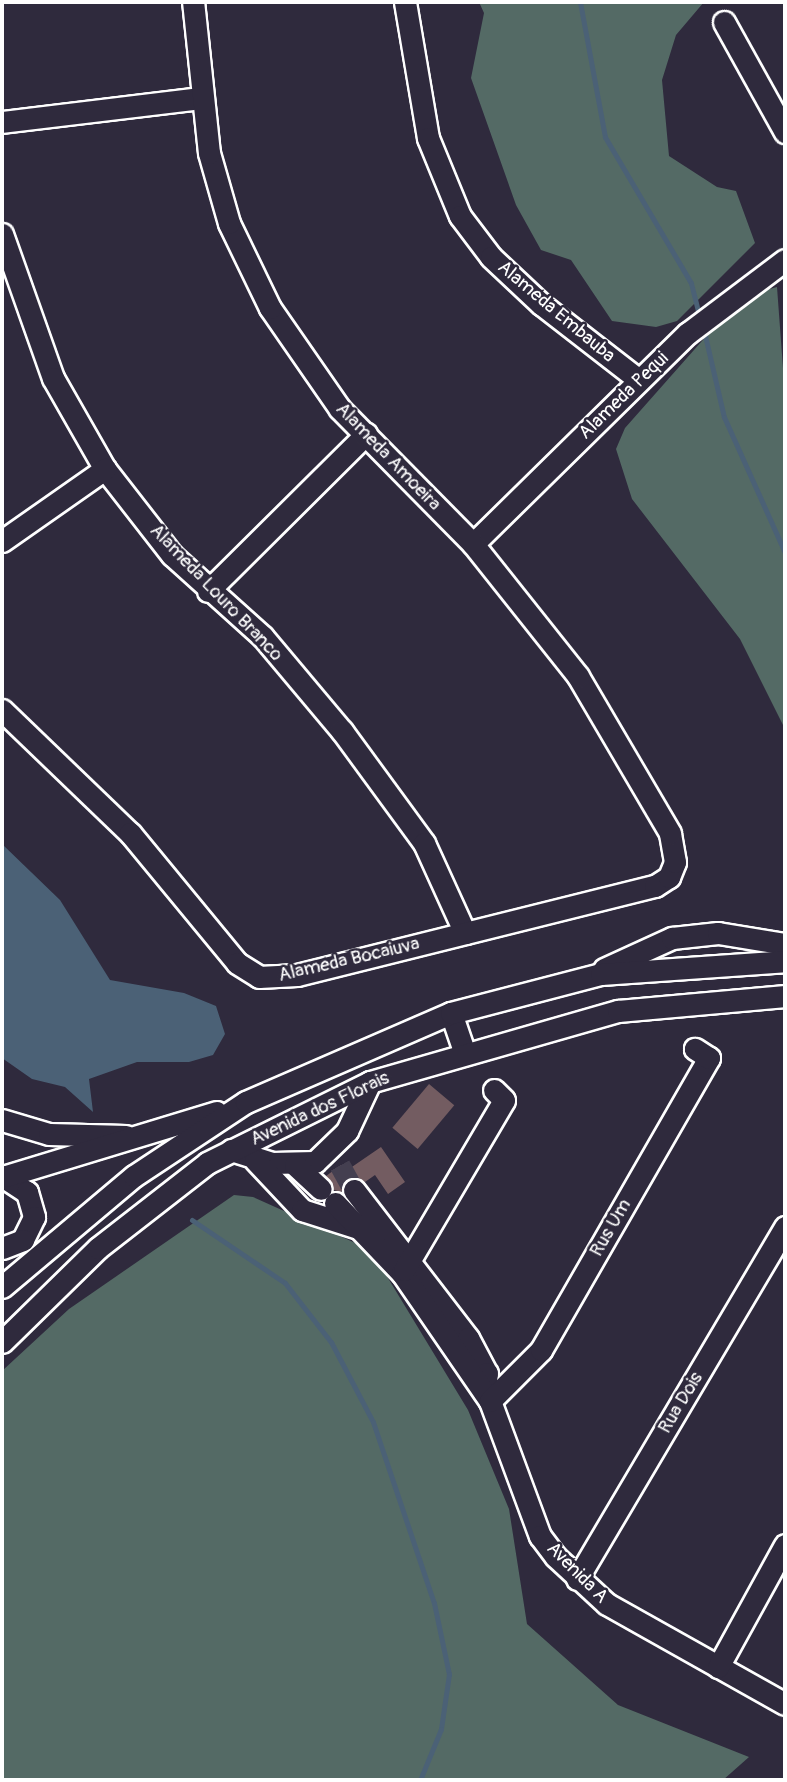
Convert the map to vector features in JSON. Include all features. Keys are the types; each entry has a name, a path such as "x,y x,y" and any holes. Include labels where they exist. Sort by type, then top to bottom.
{"street":[{"name":"Alameda Amoeira","path":"193,2 199,99 229,223 270,308 302,362 366,434 473,544 578,676 643,780 670,833 672,871"},
{"name":"Alameda Embauba","path":"405,2 428,138 460,216 491,257 541,304 639,380"},
{"path":"724,22 785,132"},
{"path":"2,122 199,99"},
{"name":"Alameda Louro Branco","path":"2,234 53,378 105,468 208,592 263,637 390,793 424,843 464,933"},
{"name":"Alameda Pequi","path":"473,544 688,333 785,260"},
{"path":"208,592 366,434"},
{"path":"2,541 105,468"},
{"name":"Alameda Bocaiuva","path":"2,710 159,864 251,973 297,975 655,886 672,871"},
{"path":"588,977 672,938 718,933 785,944"},
{"name":"Avenida dos Florais","path":"2,1287 134,1176 246,1102 451,1013 588,977 680,964 785,961"},
{"name":"Avenida dos Florais","path":"2,1342 98,1248 230,1150 370,1082 464,1051 618,1011 785,996"},
{"path":"451,1013 464,1051"},
{"name":"Rus Um","path":"482,1390 541,1350 709,1058 695,1049"},
{"path":"230,1150 255,1160 295,1165 336,1158 370,1082"},
{"path":"407,1267 503,1100 494,1090"},
{"path":"4,1176 246,1102"},
{"path":"5,1124 49,1134 120,1136 186,1122"},
{"path":"255,1160 302,1210 346,1205"},
{"path":"295,1165 346,1205 407,1267 482,1390"},
{"path":"2,1248 23,1240 34,1217 27,1192 4,1176"},
{"name":"Rua Dois","path":"577,1579 785,1227"},
{"name":"Avenida A","path":"407,1267 477,1352 487,1373 482,1390 540,1536 577,1579 607,1604 785,1704"},
{"path":"718,1667 785,1545"}],"green space":[{"path":"479,2 704,2 676,35 662,80 669,156 717,187 736,191 755,243 677,321 656,327 612,321 571,260 541,250 516,205 471,78 484,13"},
{"path":"777,287 785,395 785,729 740,639 632,499 616,449 625,428 709,333 762,291"},
{"path":"234,1195 253,1197 371,1250 468,1410 509,1509 527,1624 618,1705 749,1757 723,1780 2,1780 2,1371 69,1309"}],"water":[{"path":"2,844 60,900 110,980 184,993 216,1006 225,1034 213,1055 189,1062 137,1062 89,1079 93,1112 65,1087 32,1079 2,1058"}],"building":[{"path":"429,1084 454,1105 418,1149 392,1128"},
{"path":"381,1147 405,1182 388,1194 375,1175 365,1182 353,1177 341,1192 334,1190 326,1176 341,1165 346,1171"}],"waterway":[{"path":"580,2 605,137 691,283 700,318"},
{"path":"703,327 724,417 785,553"},
{"path":"192,1220 285,1283 331,1342 373,1422 434,1603 449,1674 441,1729 420,1780"}],"tunnel":[{"path":"340,1165 354,1190"}]}
